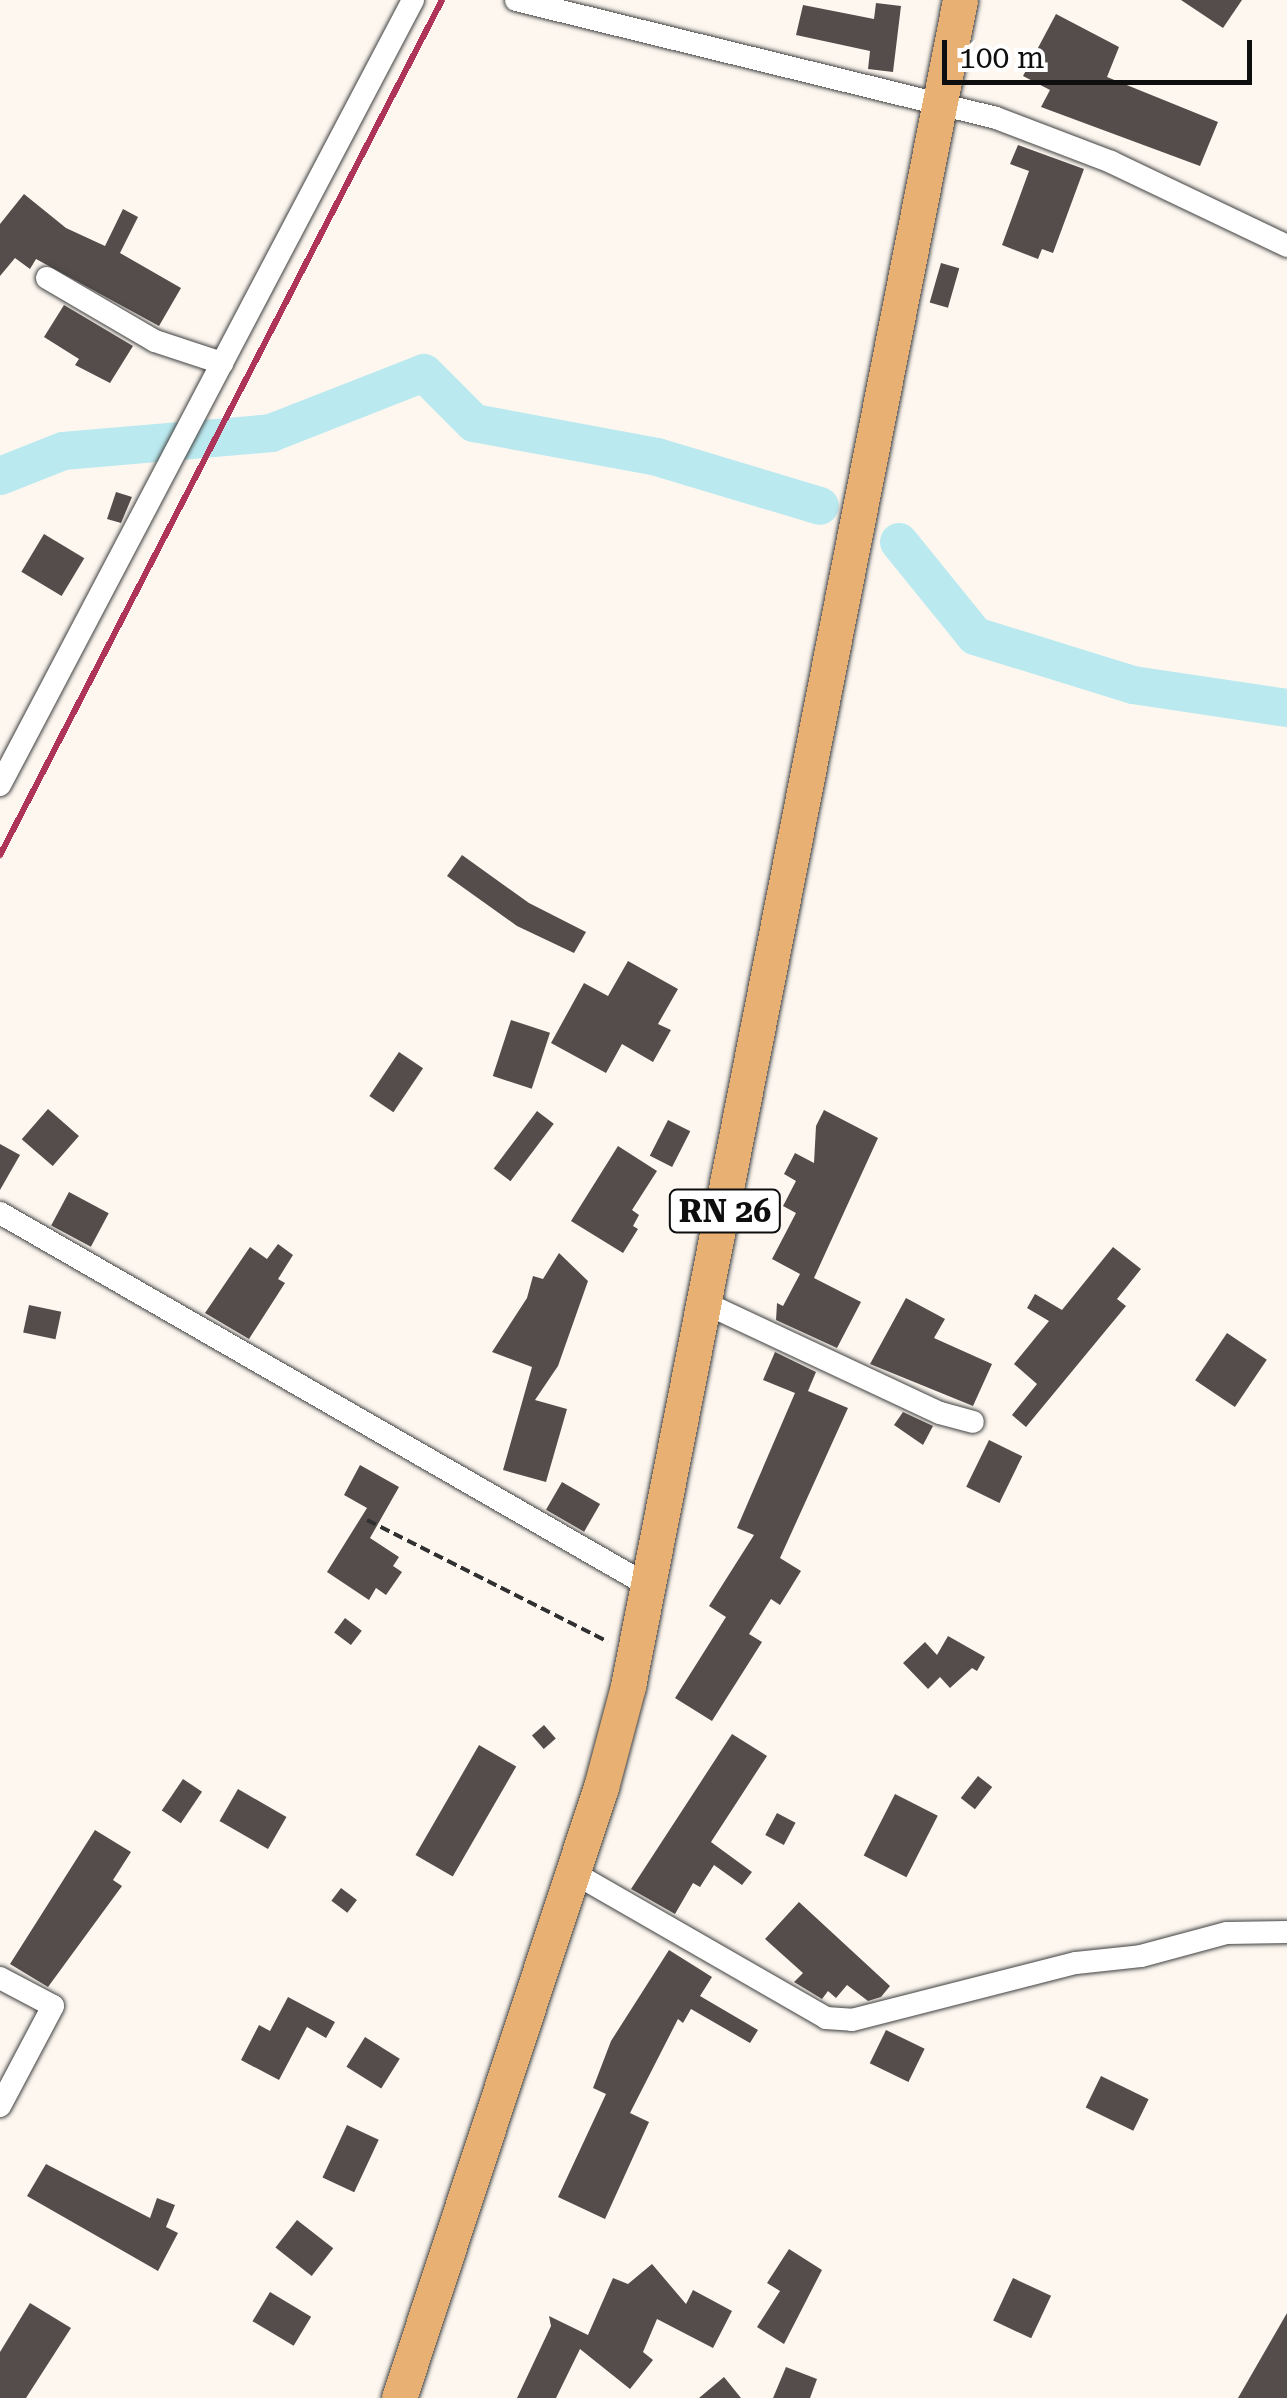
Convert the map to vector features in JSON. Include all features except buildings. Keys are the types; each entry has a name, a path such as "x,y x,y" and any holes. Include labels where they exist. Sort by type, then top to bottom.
{"main road":[{"name":"RN 26","path":"399,2398 574,1873 634,1656 707,1304 960,0"}],"street":[{"path":"0,785 413,0"},
{"path":"516,0 996,118 1111,162 1287,246"},
{"path":"47,278 155,341 222,362"},
{"path":"0,1213 649,1586"},
{"path":"707,1304 973,1422"},
{"path":"574,1873 826,2018 852,2020 1076,1963 1140,1956 1228,1933 1287,1932"},
{"path":"0,1978 53,2006 0,2106"}],"path":[{"path":"367,1520 460,1570 510,1587 634,1656"}],"waterway":[{"path":"0,476 63,451 271,433 424,373 474,423 657,457 820,506"},
{"path":"899,542 975,636 1133,685 1287,708"}],"railway":[{"path":"0,855 442,0"}]}
